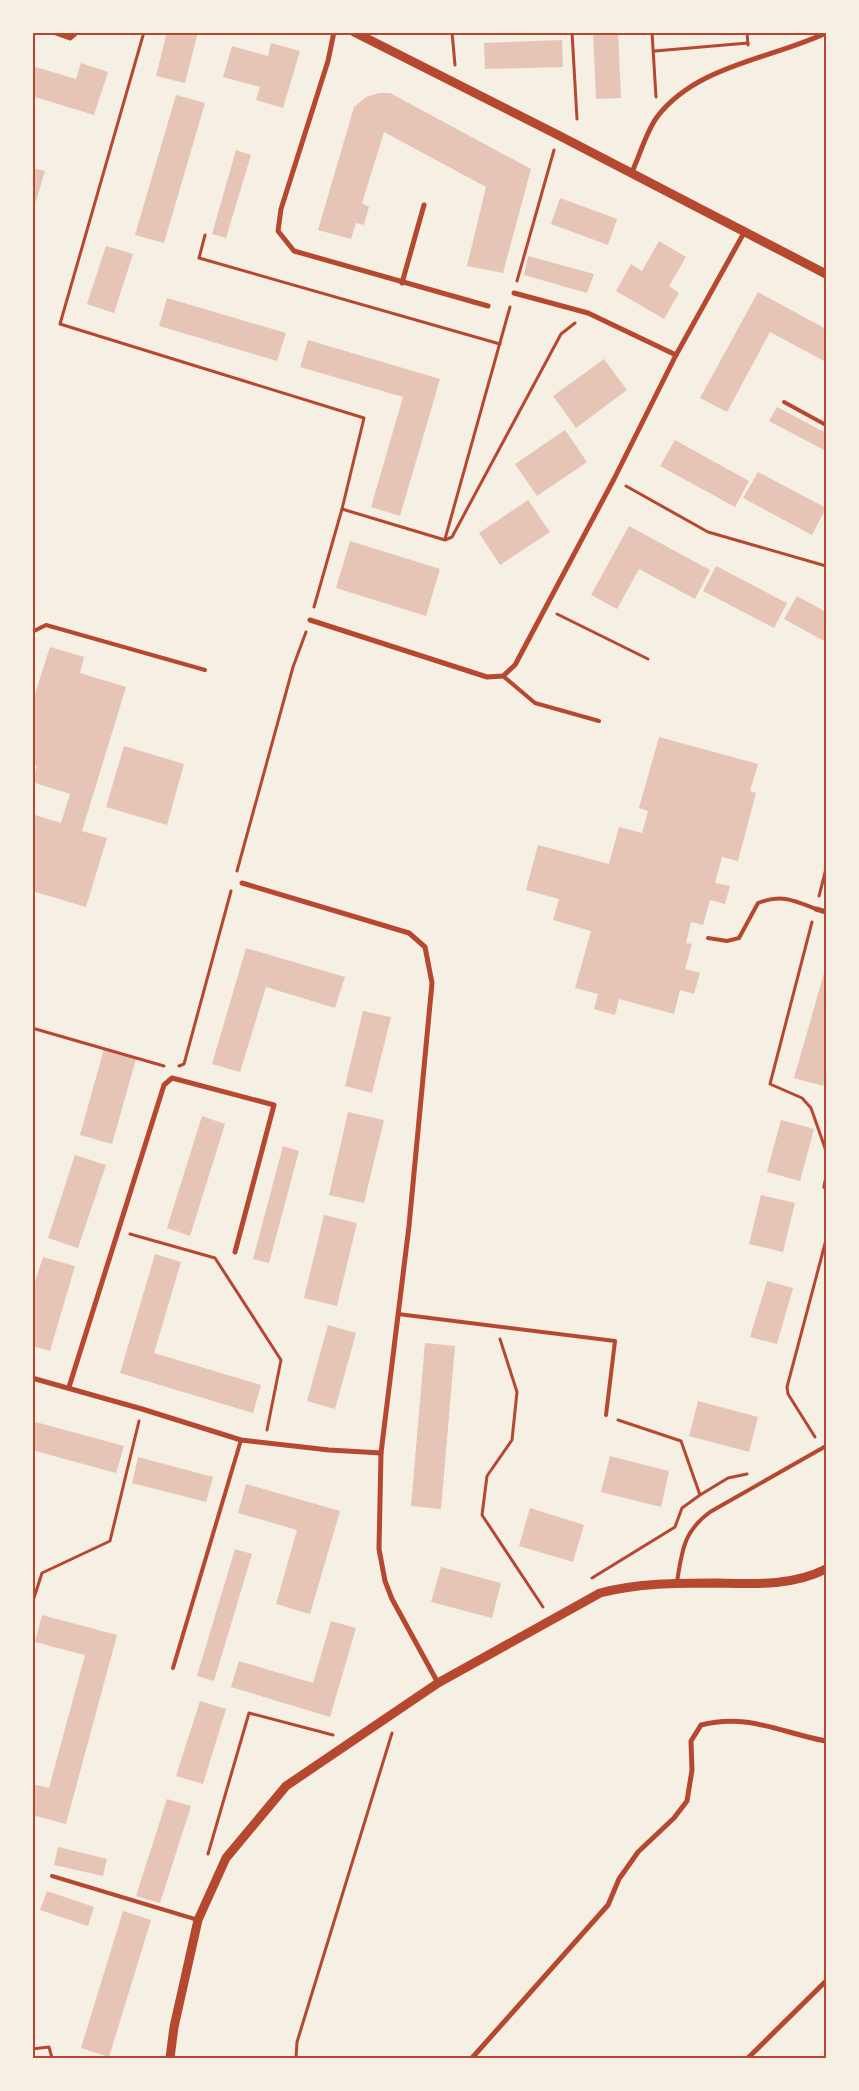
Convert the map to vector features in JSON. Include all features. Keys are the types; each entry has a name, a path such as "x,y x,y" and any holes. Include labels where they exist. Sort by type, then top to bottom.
{"street":[{"path":"53,32 70,38 77,32"},
{"path":"334,32 328,61 281,209 278,231 294,251 488,306"},
{"path":"354,32 632,172 826,274"},
{"path":"632,172 656,118 676,97 698,81 826,33"},
{"path":"402,283 424,204"},
{"path":"310,620 487,677 503,676 515,665 614,479 676,355 745,230"},
{"path":"514,293 588,312 676,355"},
{"path":"242,883 410,933 425,947 432,983 398,1314 381,1453 379,1549 385,1581 438,1683"},
{"path":"816,909 826,912"},
{"path":"69,1387 164,1085 172,1078 274,1105 235,1252"},
{"path":"32,1378 142,1408 241,1440 381,1453"},
{"path":"170,2058 174,2027 198,1920 226,1858 286,1786 438,1683 600,1593 626,1586 677,1583 775,1584 808,1578 826,1569"},
{"path":"472,2058 608,1905 619,1880 638,1852 674,1818 687,1801 692,1770 691,1741 701,1724 719,1720 765,1724 808,1738 826,1741"},
{"path":"748,2058 826,1981"}],"lane":[{"path":"784,402 826,425"},
{"path":"32,632 46,626 205,670"},
{"path":"503,676 535,702 599,721"},
{"path":"708,938 727,941 740,938 758,903 772,898 788,898 816,909"},
{"path":"398,1314 615,1341 606,1415"},
{"path":"173,1668 241,1440"},
{"path":"677,1583 681,1554 686,1538 695,1523 710,1512 826,1446"},
{"path":"52,1876 198,1920"}],"path":[{"path":"144,32 60,324 364,418 342,509 310,620 293,667 234,881"},
{"path":"452,32 458,85"},
{"path":"572,32 577,119"},
{"path":"652,32 655,51 656,118"},
{"path":"655,51 748,44"},
{"path":"445,540 558,135"},
{"path":"205,235 199,258 500,344"},
{"path":"342,509 445,540 452,537 561,334 588,312"},
{"path":"614,479 708,532 826,566"},
{"path":"546,605 561,617 648,659"},
{"path":"826,869 770,1084 802,1098 811,1108 826,1151"},
{"path":"32,1028 173,1068 184,1064 231,890"},
{"path":"118,1230 215,1258 281,1360 264,1442"},
{"path":"822,1449 788,1394 787,1387 826,1240"},
{"path":"495,1326 517,1392 512,1440 487,1476 482,1515 552,1620"},
{"path":"32,1604 42,1573 110,1541 142,1408"},
{"path":"584,1582 675,1527 682,1508 700,1495 681,1441 606,1415"},
{"path":"543,1607 552,1602"},
{"path":"296,2058 297,2042 399,1709"},
{"path":"206,1864 249,1713 354,1740"},
{"path":"32,2049 49,2047 52,2058"}],"building":[{"path":"167,32 198,32 185,83 156,76"},
{"path":"593,32 618,32 621,98 596,99"},
{"path":"562,40 563,67 485,69 484,43"},
{"path":"271,43 300,51 283,108 256,100 260,87 223,77 232,46 268,56"},
{"path":"81,63 108,72 94,115 32,96 32,66 76,79"},
{"path":"379,93 390,93 531,169 503,273 467,266 486,187 384,132 362,203 369,207 364,225 356,223 351,239 318,230 354,107 366,97"},
{"path":"176,95 205,103 164,243 135,235"},
{"path":"236,150 251,155 226,238 212,234"},
{"path":"32,168 45,171 33,211 32,211"},
{"path":"560,198 617,219 608,245 551,224"},
{"path":"659,241 686,257 669,286 679,293 664,319 616,291 631,264 642,271"},
{"path":"106,246 133,254 114,313 87,304"},
{"path":"528,256 594,274 587,293 524,275"},
{"path":"758,292 826,329 826,362 770,332 727,412 700,398"},
{"path":"167,298 286,333 277,361 159,326"},
{"path":"308,340 440,379 400,516 371,507 403,397 300,367"},
{"path":"604,359 627,390 576,428 553,396"},
{"path":"777,407 826,433 826,451 769,421"},
{"path":"565,430 587,462 537,496 515,464"},
{"path":"675,440 749,481 735,507 660,466"},
{"path":"758,472 826,508 812,535 743,498"},
{"path":"528,500 550,532 500,565 479,533"},
{"path":"629,526 710,570 695,599 639,569 617,609 591,595"},
{"path":"350,541 440,569 426,616 336,588"},
{"path":"716,566 787,603 774,628 703,591"},
{"path":"797,596 826,612 826,642 784,619"},
{"path":"50,647 84,657 80,673 126,687 82,831 107,838 86,907 32,891 32,814 61,823 70,794 32,782 37,766 32,764 32,703"},
{"path":"659,737 758,764 750,791 756,793 738,861 722,857 715,883 730,886 725,904 710,900 703,925 691,922 686,943 692,944 685,969 700,973 694,994 680,990 674,1014 619,999 615,1015 594,1009 598,994 575,988 591,931 553,920 559,899 526,890 538,845 609,864 619,827 642,833 648,811 639,808"},
{"path":"124,746 184,764 167,825 106,807"},
{"path":"246,948 345,977 335,1008 266,987 240,1072 212,1064"},
{"path":"826,966 826,1076 823,1086 794,1078"},
{"path":"363,1011 391,1017 372,1093 345,1086"},
{"path":"104,1049 136,1059 112,1144 80,1135"},
{"path":"348,1112 384,1120 364,1203 329,1195"},
{"path":"202,1116 225,1124 190,1236 167,1228"},
{"path":"781,1120 814,1129 800,1181 767,1172"},
{"path":"283,1146 299,1151 269,1263 253,1259"},
{"path":"75,1155 106,1165 78,1248 48,1238"},
{"path":"761,1195 795,1203 783,1252 749,1244"},
{"path":"324,1215 357,1223 337,1306 304,1298"},
{"path":"155,1254 181,1262 154,1353 261,1385 253,1413 120,1373"},
{"path":"43,1257 75,1266 50,1351 32,1346 32,1291"},
{"path":"767,1281 793,1288 777,1344 750,1337"},
{"path":"328,1325 356,1333 335,1409 307,1401"},
{"path":"425,1343 455,1346 441,1509 411,1506"},
{"path":"698,1401 758,1417 749,1452 689,1436"},
{"path":"32,1421 124,1446 116,1473 32,1450"},
{"path":"610,1456 669,1471 661,1507 601,1492"},
{"path":"138,1457 213,1477 206,1502 132,1483"},
{"path":"246,1484 340,1511 310,1614 276,1604 297,1530 238,1513"},
{"path":"530,1508 584,1525 573,1562 519,1546"},
{"path":"235,1549 252,1554 214,1681 197,1676"},
{"path":"441,1567 501,1583 492,1618 431,1602"},
{"path":"42,1615 117,1635 66,1824 32,1815 32,1784 49,1788 85,1655 35,1642"},
{"path":"331,1621 356,1628 330,1717 231,1687 239,1661 313,1683"},
{"path":"200,1701 226,1709 203,1784 176,1776"},
{"path":"167,1799 191,1806 160,1903 136,1896"},
{"path":"58,1847 107,1859 103,1876 54,1865"},
{"path":"47,1891 94,1907 88,1926 40,1910"},
{"path":"123,1911 151,1920 109,2057 81,2048"}]}
